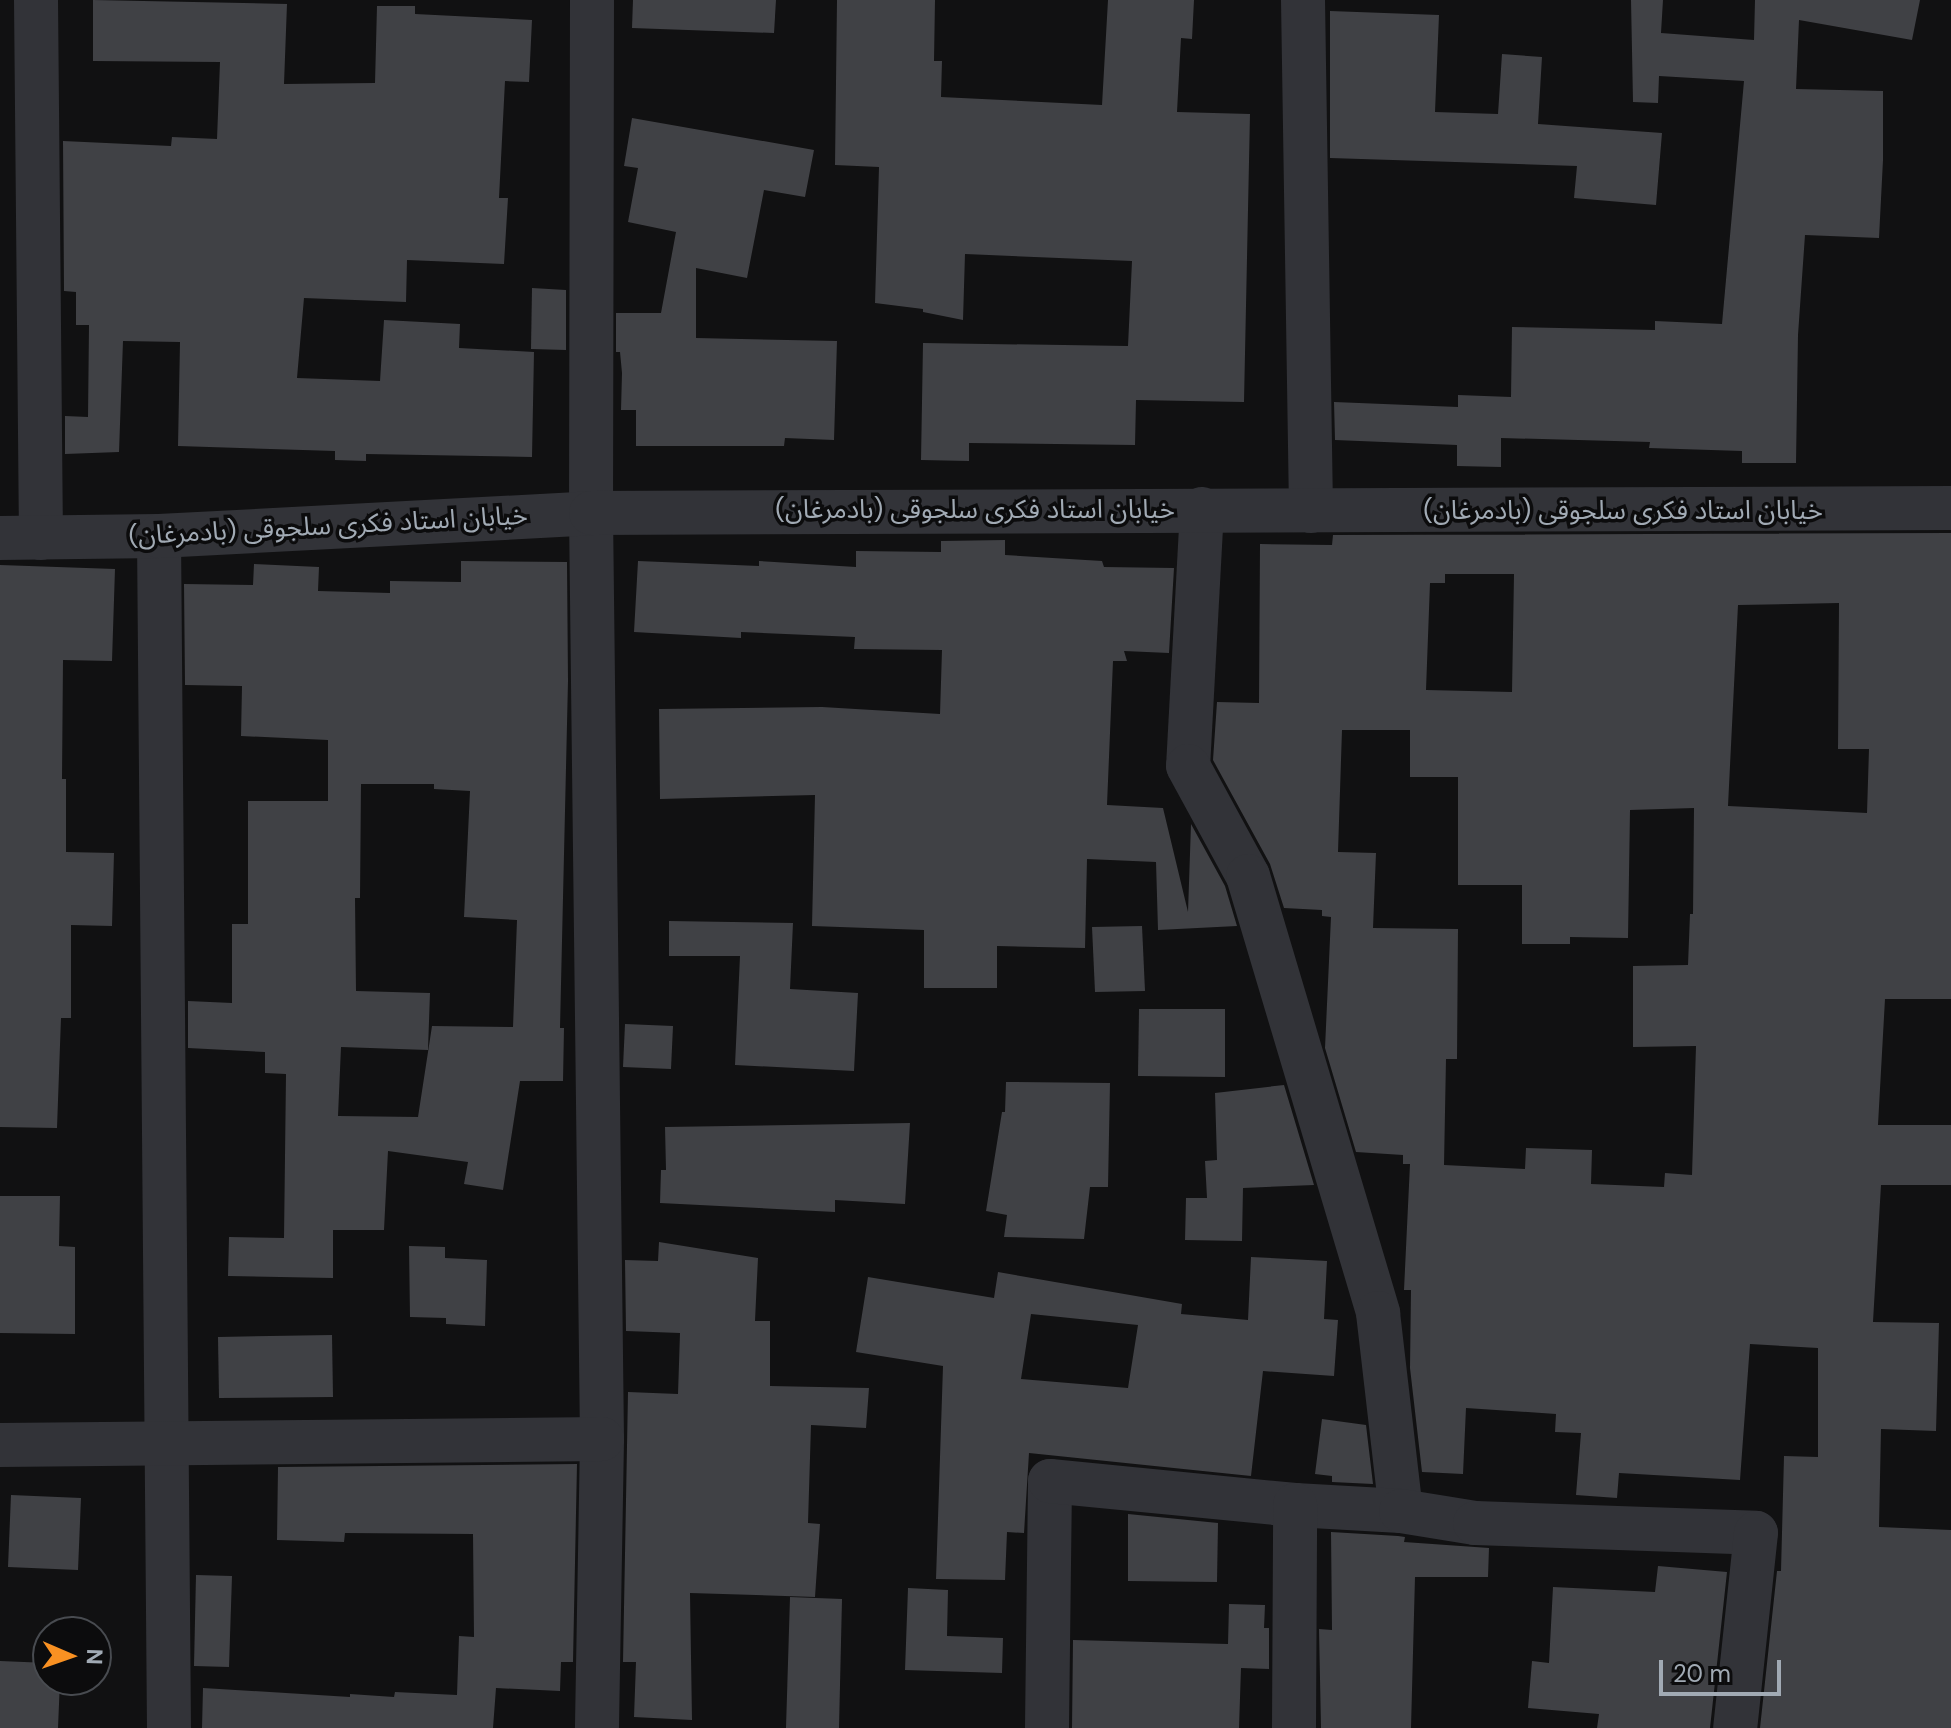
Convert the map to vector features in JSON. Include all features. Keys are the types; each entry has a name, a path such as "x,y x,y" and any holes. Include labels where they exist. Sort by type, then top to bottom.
{"street":[{"path":"21,538 36,0"},
{"path":"592,0 591,513 602,1439 597,1728"},
{"path":"1303,0 1311,511"},
{"name":"خیابان استاد فکری سلجوقی (بادمرغان)","path":"21,538 159,536 591,513 1951,508"},
{"path":"1202,509 1188,766 1248,876 1378,1313 1401,1511"},
{"path":"159,536 164,1445 169,1728"},
{"path":"0,1445 602,1439"},
{"path":"1047,1728 1050,1481 1295,1505 1401,1511 1475,1523 1756,1533 1735,1728"},
{"path":"1294,1728 1295,1505"}],"building":[{"path":"93,0 287,4 284,84 375,83 377,6 415,6 415,14 532,20 529,82 505,81 499,198 508,198 504,264 407,260 406,302 304,298 297,378 380,381 384,320 460,324 459,348 534,352 532,457 366,454 366,461 335,460 335,451 178,446 180,342 123,341 119,452 65,454 65,416 88,417 89,325 76,325 76,292 64,291 63,141 171,146 172,137 217,139 220,62 93,61"},
{"path":"633,0 776,0 774,33 632,28"},
{"path":"837,0 935,0 934,61 942,61 941,97 1102,105 1108,0 1194,0 1192,39 1181,38 1177,112 1250,114 1244,402 1136,400 1135,445 969,443 969,461 921,460 923,343 1128,346 1132,261 965,254 963,320 923,312 923,309 875,303 879,167 835,165"},
{"path":"1631,0 1663,0 1661,33 1754,40 1755,0 1920,0 1912,40 1799,20 1796,89 1883,91 1883,160 1879,238 1805,235 1798,335 1796,463 1742,463 1742,451 1649,448 1650,442 1501,438 1501,467 1457,466 1457,445 1335,440 1334,402 1458,407 1458,395 1511,397 1512,327 1655,330 1655,321 1722,324 1744,81 1659,76 1658,103 1633,102"},
{"path":"1330,11 1439,15 1435,112 1498,114 1502,54 1542,57 1538,124 1662,133 1656,205 1574,198 1577,166 1330,158"},
{"path":"632,118 814,150 805,197 764,190 747,278 696,268 696,338 837,341 834,440 785,438 784,446 636,446 636,410 621,410 622,373 620,352 616,352 616,313 661,313 676,232 628,222 638,168 624,166"},
{"path":"532,288 566,290 566,350 531,349"},
{"path":"1951,533 1951,999 1885,999 1878,1125 1951,1125 1951,1185 1881,1185 1873,1322 1939,1323 1936,1431 1881,1429 1879,1527 1951,1530 1951,1728 1760,1728 1777,1571 1781,1571 1784,1456 1818,1457 1818,1348 1750,1344 1740,1480 1619,1473 1617,1498 1576,1495 1581,1433 1555,1432 1556,1414 1466,1408 1463,1474 1422,1472 1410,1368 1411,1290 1404,1290 1410,1164 1403,1164 1403,1155 1356,1152 1325,1048 1331,917 1322,916 1322,910 1284,908 1270,864 1213,760 1217,702 1259,703 1260,544 1332,545 1333,535","holes":["1445,574 1514,574 1512,692 1426,690 1430,583 1445,583","1839,603 1838,749 1869,749 1867,813 1728,806 1738,605","1342,730 1410,730 1410,777 1458,777 1458,885 1522,885 1522,944 1570,944 1570,937 1628,938 1630,810 1694,808 1693,914 1690,914 1688,965 1633,966 1633,1047 1696,1046 1692,1175 1665,1173 1664,1187 1591,1184 1592,1150 1526,1148 1525,1169 1444,1165 1446,1059 1457,1059 1458,929 1373,928 1376,853 1338,852"]},
{"path":"1005,540 1005,555 1102,561 1104,567 1174,568 1169,653 1124,651 1127,661 1113,661 1107,805 1163,808 1188,912 1191,824 1225,886 1237,926 1158,930 1156,862 1087,859 1085,948 997,946 997,988 924,988 924,930 812,926 815,795 660,799 659,709 822,707 940,714 942,650 854,649 855,637 741,632 741,638 634,632 638,561 759,566 759,561 856,567 856,551 941,552 941,541"},
{"path":"461,561 567,562 568,681 560,1028 564,1028 563,1081 520,1081 503,1190 464,1184 468,1162 388,1151 384,1230 333,1230 333,1278 228,1276 229,1237 284,1238 286,1074 265,1073 265,1052 188,1048 188,1001 232,1003 232,924 248,924 248,801 328,801 328,740 241,736 242,686 185,685 184,584 253,585 254,564 319,567 318,591 390,593 390,581 461,582","holes":["361,784 434,784 434,789 470,791 464,917 517,920 513,1027 432,1026 418,1117 338,1116 341,1047 428,1050 430,993 356,991 355,898 360,898"]},
{"path":"0,565 115,569 112,661 63,660 62,779 66,779 66,852 114,853 112,926 71,925 71,1018 61,1018 57,1128 0,1127"},
{"path":"669,921 793,923 790,989 858,993 854,1071 735,1065 740,956 669,956"},
{"path":"1142,926 1145,991 1095,992 1092,927"},
{"path":"1139,1009 1225,1009 1225,1077 1138,1076"},
{"path":"625,1024 673,1026 671,1069 623,1067"},
{"path":"1006,1082 1110,1083 1108,1187 1090,1187 1084,1239 1004,1237 1007,1215 986,1211 1002,1112 1005,1112"},
{"path":"1284,1085 1314,1185 1243,1188 1242,1241 1185,1240 1186,1198 1207,1198 1205,1161 1217,1160 1215,1093"},
{"path":"910,1123 905,1204 835,1200 835,1212 660,1203 661,1170 666,1170 665,1127"},
{"path":"0,1196 60,1196 59,1246 75,1247 75,1334 0,1333"},
{"path":"659,1242 758,1258 755,1321 770,1321 770,1386 869,1388 866,1428 811,1425 808,1523 820,1524 815,1597 690,1593 692,1720 634,1717 636,1662 623,1662 628,1392 678,1394 680,1333 626,1331 625,1260 658,1261"},
{"path":"409,1246 445,1247 445,1258 487,1260 485,1326 446,1324 446,1318 410,1317"},
{"path":"1251,1257 1327,1261 1324,1319 1338,1320 1334,1376 1263,1371 1251,1476 1029,1453 1024,1533 1007,1532 1005,1580 936,1579 943,1366 856,1352 868,1277 994,1298 998,1272 1182,1304 1181,1314 1248,1320","holes":["1031,1314 1138,1325 1128,1388 1021,1379"]},
{"path":"332,1335 333,1397 219,1398 218,1337"},
{"path":"1322,1419 1366,1425 1373,1484 1332,1482 1332,1476 1315,1474"},
{"path":"577,1464 573,1662 561,1662 560,1691 496,1688 493,1728 202,1728 203,1688 350,1697 350,1694 394,1697 395,1692 457,1695 459,1636 474,1637 473,1534 345,1533 344,1542 277,1540 278,1467"},
{"path":"11,1495 81,1498 78,1570 8,1567"},
{"path":"1128,1514 1218,1523 1217,1582 1128,1581"},
{"path":"1331,1532 1398,1536 1405,1537 1404,1542 1489,1548 1488,1577 1415,1577 1411,1728 1321,1728 1319,1629 1332,1630"},
{"path":"1658,1566 1727,1572 1710,1728 1597,1728 1599,1714 1528,1708 1532,1661 1549,1663 1553,1587 1655,1592"},
{"path":"196,1575 232,1576 229,1667 194,1666"},
{"path":"908,1588 948,1590 947,1636 1003,1638 1002,1673 905,1670"},
{"path":"790,1597 842,1599 839,1728 786,1728"},
{"path":"1229,1604 1265,1605 1264,1628 1269,1628 1269,1669 1241,1668 1239,1728 1072,1728 1073,1640 1228,1644"},
{"path":"0,1661 32,1662 32,1696 59,1696 58,1728 0,1728"}]}
